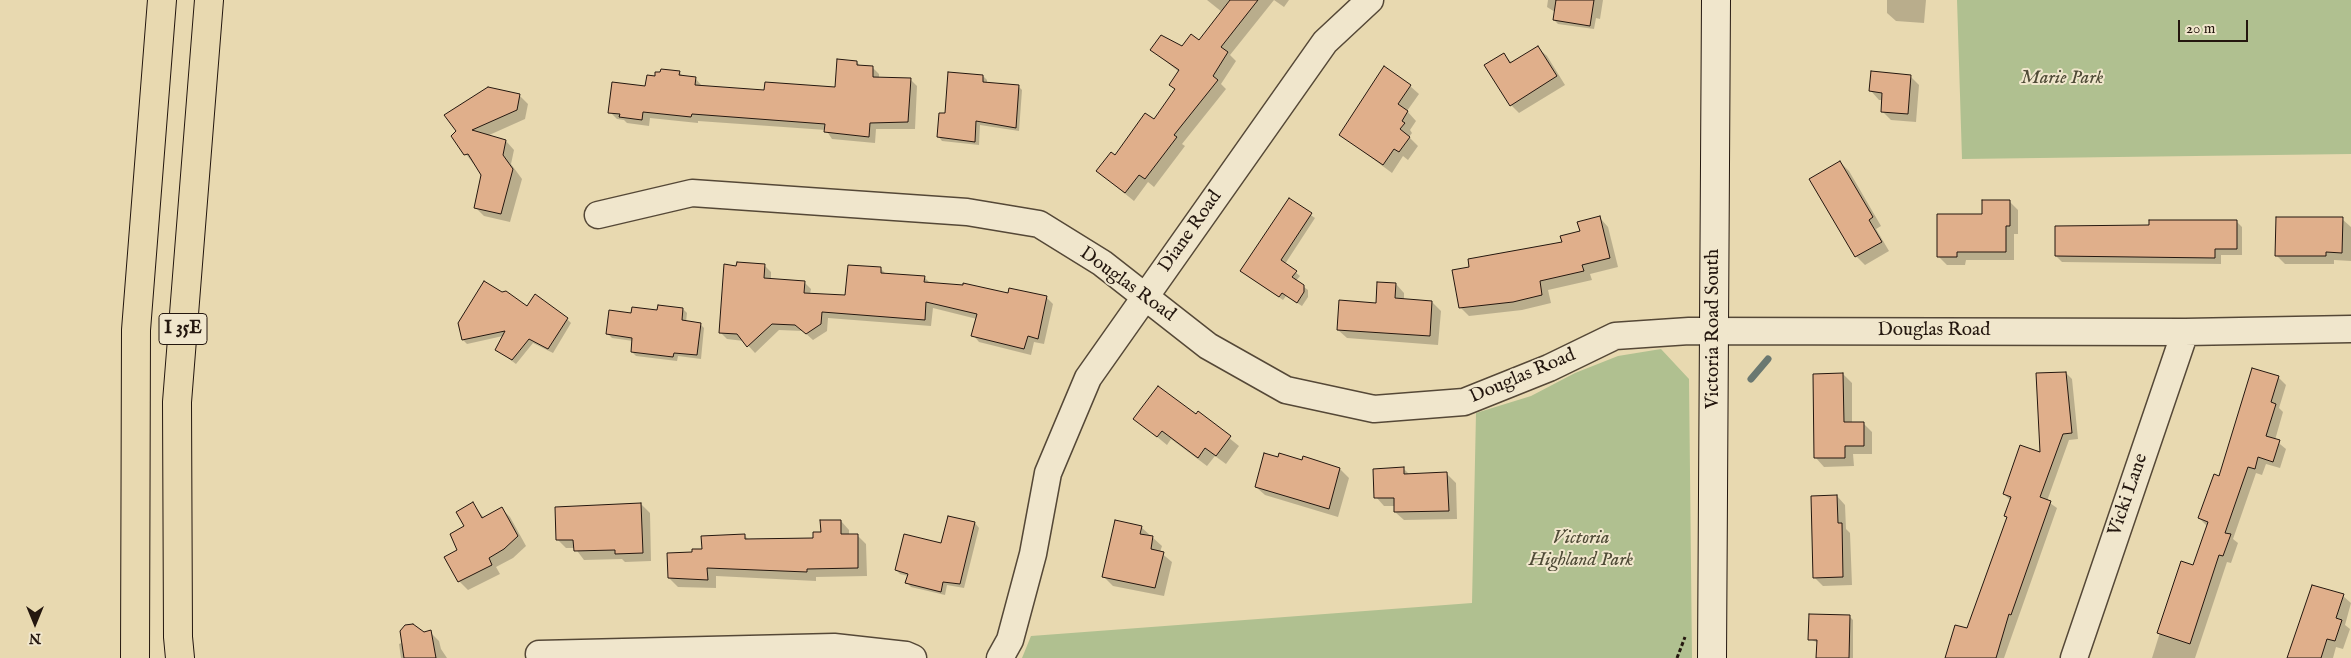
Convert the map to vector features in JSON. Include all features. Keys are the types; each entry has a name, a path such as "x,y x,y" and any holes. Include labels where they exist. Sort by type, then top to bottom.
{"highway":[{"name":"I 35E","path":"135,658 136,330 162,0"},
{"name":"I 35E","path":"180,658 178,637 177,402 209,0"}],"street":[{"name":"Diane Road","path":"1000,658 1010,640 1032,554 1048,473 1088,378 1325,42 1370,0"},
{"name":"Victoria Road South","path":"1712,658 1716,0"},
{"name":"Douglas Road","path":"598,214 692,193 967,212 1039,224 1102,263 1208,346 1286,390 1374,409 1464,402 1549,368 1615,336 1714,331 2185,332 2351,330"},
{"name":"Vicki Lane","path":"2074,658 2185,332"},
{"path":"539,654 834,646 906,655 913,658"}],"green space":[{"name":"Marie Park","path":"1957,0 2351,0 2351,154 1962,159"},
{"name":"Victoria Highland Park","path":"1661,349 1689,379 1692,658 1022,658 1031,636 1472,603 1476,413 1531,396 1575,373 1618,356"}],"building":[{"path":"1230,0 1258,0 1221,47 1228,52 1213,76 1218,80 1174,135 1177,137 1145,179 1139,175 1125,193 1096,171 1111,152 1115,155 1145,113 1154,119 1175,89 1169,85 1179,70 1150,50 1161,35 1182,46 1191,34 1199,40"},
{"path":"1556,0 1594,0 1590,26 1553,20"},
{"path":"1538,46 1557,76 1510,106 1484,65 1504,53 1510,63"},
{"path":"837,59 857,61 857,65 873,66 873,77 911,78 908,122 870,123 869,137 824,132 825,124 692,114 691,117 643,112 642,120 619,117 620,114 608,113 612,82 645,86 647,75 655,76 655,72 660,72 661,69 680,71 679,75 696,77 695,85 764,90 765,82 835,87"},
{"path":"1384,66 1411,85 1398,104 1408,111 1402,121 1405,123 1400,129 1410,137 1399,152 1394,149 1383,165 1339,135"},
{"path":"1871,71 1911,75 1908,114 1881,112 1882,93 1869,91"},
{"path":"948,72 983,75 983,82 1019,85 1016,128 976,121 975,142 937,137 939,113 945,113"},
{"path":"488,87 520,94 517,110 472,130 506,140 503,155 513,169 501,214 474,208 481,175 468,154 464,155 451,136 456,131 444,115"},
{"path":"1840,161 1873,217 1869,220 1882,242 1855,257 1809,179"},
{"path":"1289,198 1312,213 1281,260 1297,271 1292,277 1304,285 1304,292 1297,303 1282,293 1279,297 1240,271"},
{"path":"1982,200 2010,200 2010,226 2006,226 2006,252 1957,252 1957,257 1937,257 1937,214 1982,214"},
{"path":"1600,216 1610,258 1582,265 1584,271 1540,281 1542,295 1513,302 1459,308 1452,270 1469,267 1468,259 1562,242 1560,236 1580,231 1577,222"},
{"path":"2276,217 2343,217 2342,253 2326,252 2326,256 2275,256"},
{"path":"2149,220 2237,220 2237,249 2215,249 2215,258 2055,256 2055,226 2149,225"},
{"path":"737,262 765,264 764,278 805,281 804,293 845,295 848,265 881,267 881,273 925,276 924,282 963,285 963,283 1008,293 1009,288 1047,296 1038,339 1028,336 1024,349 971,336 977,314 926,302 925,320 822,312 821,324 806,334 795,325 772,324 747,347 737,334 719,333 724,264 736,266"},
{"path":"484,281 502,292 506,291 527,306 535,294 568,318 548,349 529,339 512,360 495,350 505,331 462,340 458,323"},
{"path":"1377,282 1396,283 1395,298 1432,301 1430,336 1337,330 1339,300 1376,303"},
{"path":"658,305 683,308 682,320 701,323 697,355 674,353 673,357 631,352 632,338 606,334 609,310 631,313 632,307 657,310"},
{"path":"2252,368 2279,376 2271,402 2276,404 2266,436 2280,440 2273,462 2258,457 2255,469 2248,467 2225,533 2231,534 2223,556 2219,555 2190,644 2157,633 2181,561 2193,565 2208,522 2198,518 2214,474 2219,476"},
{"path":"2066,372 2072,433 2063,434 2040,497 2051,501 2011,615 2009,614 1996,658 1945,658 1955,625 1967,628 2007,517 2004,516 2011,497 2003,494 2020,445 2040,452 2036,373"},
{"path":"1843,373 1844,422 1864,422 1864,446 1845,446 1845,458 1814,458 1813,374"},
{"path":"1158,386 1196,414 1198,411 1231,436 1216,456 1205,448 1198,458 1162,431 1157,437 1133,419"},
{"path":"1264,453 1278,457 1279,453 1302,460 1303,456 1340,468 1329,509 1255,487"},
{"path":"1404,467 1404,474 1447,472 1449,511 1394,512 1394,498 1374,498 1373,469"},
{"path":"1837,495 1838,523 1842,523 1843,577 1813,578 1811,496"},
{"path":"473,502 482,518 502,507 518,536 504,549 489,558 492,565 458,582 444,557 457,550 450,534 464,526 456,512"},
{"path":"641,503 643,553 615,554 615,550 574,551 573,540 556,540 555,507"},
{"path":"948,516 975,522 960,584 943,582 941,592 905,583 908,574 895,570 904,534 941,543"},
{"path":"820,520 841,520 841,534 858,534 858,568 807,569 807,572 707,568 708,580 668,578 667,553 692,552 692,549 702,549 701,536 745,534 745,539 813,538 813,532 821,532"},
{"path":"1115,520 1142,526 1140,534 1153,536 1151,549 1164,552 1155,588 1102,577"},
{"path":"2312,585 2344,594 2336,618 2342,620 2335,641 2327,639 2321,658 2287,658"},
{"path":"1809,614 1850,615 1849,658 1816,658 1817,640 1808,640"},
{"path":"413,624 424,632 431,630 436,658 404,658 400,631 405,625"}],"waterway":[{"path":"1751,379 1768,359"}]}
